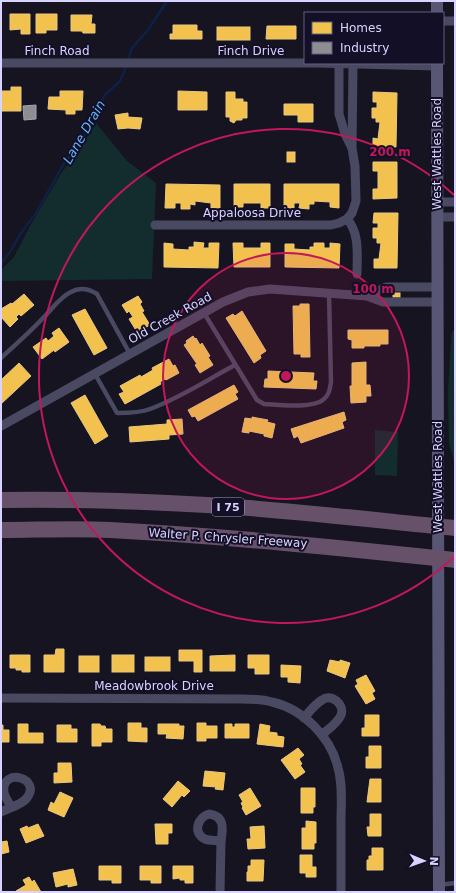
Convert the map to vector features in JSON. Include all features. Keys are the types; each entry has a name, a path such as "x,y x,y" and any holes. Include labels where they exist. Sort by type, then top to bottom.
{"highway":[{"name":"I 75","path":"1,500 102,500 208,505 455,528"},
{"name":"Walter P. Chrysler Freeway","path":"1,530 109,530 174,534 276,541 455,560"}],"street":[{"path":"437,1 437,12"},
{"path":"444,20 455,21"},
{"name":"Finch Road","path":"1,63 114,63"},
{"name":"Finch Drive","path":"114,63 304,64"},
{"path":"339,64 339,114 345,134 352,148"},
{"name":"Finch Drive","path":"339,64 437,64"},
{"path":"353,64 352,148 355,166 356,201 352,213 347,219 353,226 355,233 357,274"},
{"name":"West Wattles Road","path":"437,64 439,888"},
{"path":"437,202 455,202"},
{"path":"437,217 455,217"},
{"name":"Appaloosa Drive","path":"155,225 331,225 347,219"},
{"name":"Old Creek Road","path":"368,296 386,288 437,287"},
{"name":"Old Creek Road","path":"1,426 235,296 259,290 302,290 368,296 383,302 437,302"},
{"name":"Meadowbrook Drive","path":"1,698 242,698 264,700 279,704 292,710 304,718 322,735 334,756 340,776 341,892"},
{"path":"304,718 322,699 331,698 338,702 341,706 341,715 322,735"},
{"path":"1,812 11,807"},
{"path":"220,892 221,841"}],"lane":[{"path":"1,358 44,318 64,296 70,292 82,289 92,291 97,294 130,354"},
{"path":"203,313 254,397 260,402 270,404 308,405 320,402 324,399 328,394 331,382 329,293"},
{"path":"95,374 117,413 130,413 150,410 185,393 235,365"},
{"path":"439,888 455,883"}],"green space":[{"path":"96,123 127,161 156,183 152,279 1,281 1,270 14,257 30,226 60,175 85,141"},
{"path":"452,331 455,331 455,465 449,443 448,392"},
{"path":"375,430 398,432 397,476 375,475"}],"building: Homes":[{"path":"10,14 30,14 30,34 21,34 21,29 10,30"},
{"path":"36,14 57,14 57,30 46,30 46,33 36,33"},
{"path":"71,15 92,15 91,24 95,24 95,33 71,31"},
{"path":"173,25 197,25 197,31 202,31 202,39 170,39 170,34 173,34"},
{"path":"267,26 296,26 296,39 266,39"},
{"path":"217,27 250,27 250,40 217,40"},
{"path":"11,87 21,87 21,111 1,111 1,91 11,91"},
{"path":"60,91 83,91 82,110 75,110 75,114 66,114 66,110 48,109 49,97 60,97"},
{"path":"178,91 207,92 207,110 178,110"},
{"path":"226,92 235,92 235,99 243,99 243,102 247,102 247,118 236,120 234,123 230,121 230,117 226,117"},
{"path":"373,92 397,93 396,147 373,147 373,138 378,139 380,122 376,122 376,118 372,118 372,108 377,108 377,102 373,102"},
{"path":"284,104 313,104 313,122 298,122 298,115 284,115"},
{"path":"128,113 128,117 142,118 140,129 118,129 115,115"},
{"path":"287,152 295,152 295,162 287,162"},
{"path":"373,162 397,162 397,198 373,199 373,189 378,189 378,171 373,171"},
{"path":"166,184 220,185 220,208 211,208 211,203 195,201 195,205 190,204 190,209 181,209 181,203 175,203 175,208 165,208"},
{"path":"234,184 270,184 270,208 261,208 261,203 243,203 243,207 234,207"},
{"path":"284,184 339,184 339,208 330,207 330,202 314,201 314,204 309,204 309,209 299,208 300,203 294,203 294,208 284,208"},
{"path":"374,213 398,213 397,268 374,268 374,259 379,259 381,243 377,243 377,238 373,238 373,228 378,228 378,223 373,223"},
{"path":"194,242 204,243 203,248 209,248 209,243 219,243 218,268 164,267 164,243 173,244 173,249 189,250 189,247 194,247"},
{"path":"233,243 243,243 243,248 261,248 261,243 270,243 270,267 234,267"},
{"path":"314,243 324,243 324,248 330,248 330,243 340,244 339,268 285,267 285,244 294,244 294,249 310,250 310,247 314,247"},
{"path":"393,293 400,293 400,297 393,297"},
{"path":"24,294 34,305 21,316 19,314 16,317 18,319 10,327 1,317 1,309 11,303 12,304"},
{"path":"138,296 142,302 140,304 144,311 142,312 150,325 137,332 129,319 133,317 129,311 127,313 122,305"},
{"path":"300,304 309,304 310,357 301,357 301,354 294,354 293,306 300,306"},
{"path":"85,309 107,348 94,355 72,315"},
{"path":"242,311 266,351 260,355 261,358 254,363 226,318 233,314 235,316"},
{"path":"59,328 69,342 55,352 54,350 42,359 33,347 46,338 48,341 54,336 52,333"},
{"path":"348,330 388,330 388,344 380,344 380,346 364,346 364,348 352,348 352,340 348,339"},
{"path":"193,336 200,345 202,343 210,356 208,357 213,365 200,373 195,365 197,364 184,345 187,343 186,341"},
{"path":"169,359 173,366 175,365 179,373 166,380 165,379 160,382 161,384 125,404 119,394 124,392 120,386 140,375 141,377 153,370 152,368"},
{"path":"366,362 366,385 370,385 371,396 366,396 366,402 351,403 350,386 352,386 352,363"},
{"path":"19,363 31,376 1,404 1,380"},
{"path":"268,371 314,373 313,381 317,381 316,389 264,387 265,379 268,379"},
{"path":"234,385 238,392 235,394 238,399 198,421 195,416 192,417 188,410"},
{"path":"85,395 108,436 95,444 71,403"},
{"path":"344,412 346,420 342,422 344,428 301,443 298,436 294,438 291,429"},
{"path":"252,417 268,420 267,422 275,424 272,438 264,436 264,434 249,431 249,433 242,432 245,418 252,419"},
{"path":"182,419 183,434 169,435 169,439 130,442 129,427 167,424 167,420"},
{"path":"56,649 64,649 64,672 44,672 44,655 55,655"},
{"path":"179,650 202,650 202,672 194,672 194,661 179,661"},
{"path":"10,655 30,655 30,672 22,672 22,670 16,670 16,668 10,668"},
{"path":"112,655 134,655 134,672 112,672"},
{"path":"235,655 235,671 210,671 210,656"},
{"path":"248,655 269,655 269,674 255,674 255,668 248,668"},
{"path":"79,656 99,656 99,672 79,672"},
{"path":"145,657 170,657 170,671 145,671"},
{"path":"330,660 340,662 340,660 350,663 345,678 327,671"},
{"path":"281,665 301,666 300,683 288,682 288,677 281,677"},
{"path":"366,675 375,691 372,693 375,699 366,704 355,686 358,684 356,680"},
{"path":"365,715 379,715 379,736 362,736 362,728 365,728"},
{"path":"128,723 141,723 141,728 147,728 147,742 128,741"},
{"path":"197,723 206,723 206,726 217,726 217,738 206,738 206,741 197,741"},
{"path":"18,724 28,724 28,733 43,733 43,743 18,743"},
{"path":"92,724 100,724 101,726 105,726 106,729 112,729 112,742 101,742 101,746 92,746"},
{"path":"158,724 179,724 179,726 184,726 183,739 166,738 167,734 158,734"},
{"path":"225,724 232,724 232,727 235,727 235,724 249,724 249,738 225,738"},
{"path":"260,724 270,726 269,732 277,733 277,736 284,737 283,747 257,744"},
{"path":"1,725 3,725 3,730 9,730 9,742 1,742"},
{"path":"57,725 71,725 71,729 77,729 77,742 57,742"},
{"path":"369,746 381,746 381,768 366,768 366,757 369,757"},
{"path":"298,748 304,755 299,759 302,764 300,765 305,772 295,779 281,760"},
{"path":"58,763 71,763 72,782 54,783 54,773 58,773"},
{"path":"205,771 225,773 223,790 215,789 216,787 203,786"},
{"path":"370,779 381,779 381,802 367,802"},
{"path":"178,781 190,791 184,797 182,795 172,807 163,799"},
{"path":"250,788 261,806 246,815 242,808 241,803 243,802 239,795"},
{"path":"301,788 315,788 315,807 313,807 313,813 301,813"},
{"path":"60,792 73,798 64,817 48,810 51,802 54,804"},
{"path":"370,814 381,814 381,836 368,836 367,827 370,827"},
{"path":"306,821 316,822 316,843 314,843 314,849 302,849 302,828 306,828"},
{"path":"38,824 44,836 26,843 20,829"},
{"path":"155,824 172,824 172,833 168,833 168,844 156,844"},
{"path":"264,826 265,848 248,849 247,839 251,839 250,827"},
{"path":"7,841 9,852 1,854 1,842"},
{"path":"372,848 383,848 383,870 367,870 367,860 369,860 369,856 372,856"},
{"path":"300,855 312,855 312,867 316,867 316,877 306,877 306,873 300,873"},
{"path":"251,860 264,860 263,881 247,881 248,866 251,866"},
{"path":"99,866 121,866 121,883 112,883 112,880 99,880"},
{"path":"140,866 161,866 161,883 151,883 151,880 140,880"},
{"path":"173,866 193,866 193,883 185,883 185,880 180,880 180,878 173,879"},
{"path":"73,869 77,885 68,887 68,884 56,887 53,873"},
{"path":"29,877 32,882 34,880 41,892 16,892 26,885 23,880"}],"building: Industry":[{"path":"36,105 36,119 24,120 23,106"}],"waterway":[{"name":"Lane Drain","path":"128,60 132,48 148,30 167,1"},
{"name":"Lane Drain","path":"1,263 36,213 63,165 82,139 104,96 120,81 127,65"}]}
